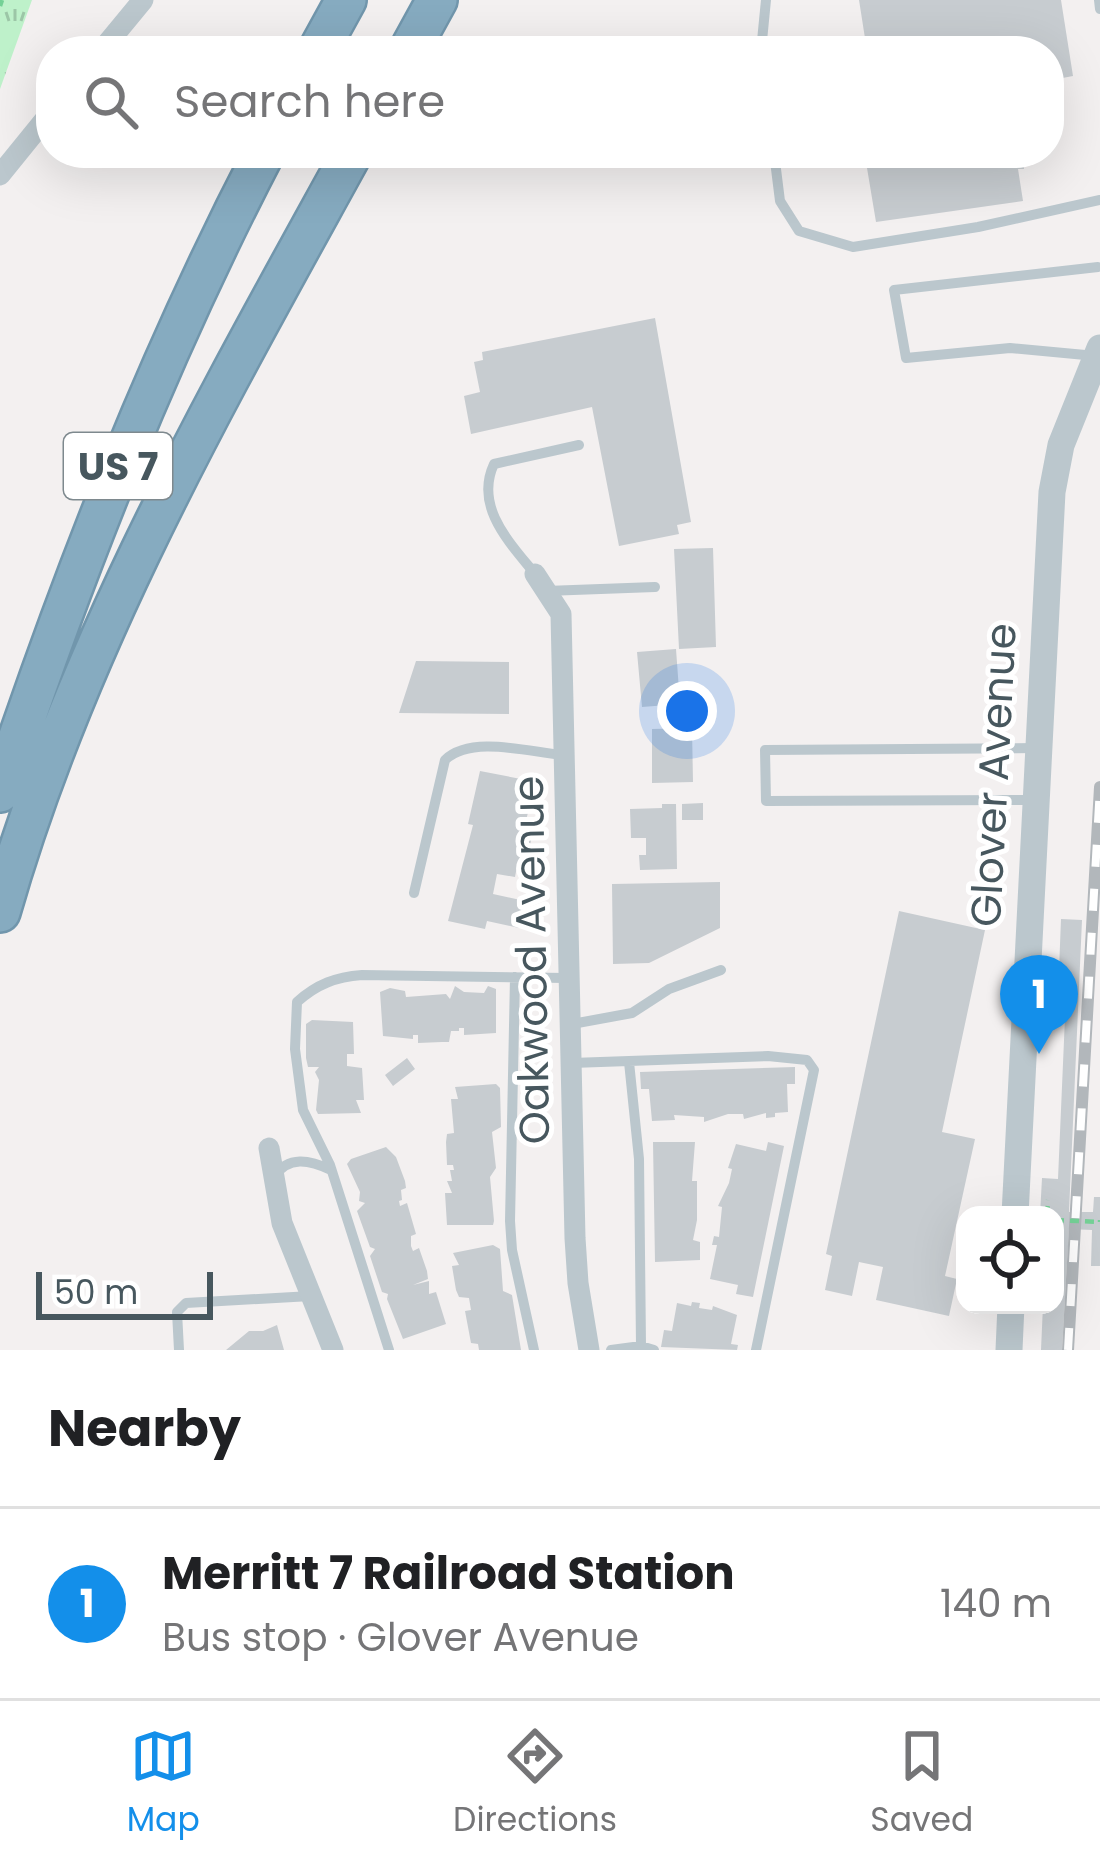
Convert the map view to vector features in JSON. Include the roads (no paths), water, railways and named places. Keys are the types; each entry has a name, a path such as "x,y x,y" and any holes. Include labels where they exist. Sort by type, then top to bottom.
{"highway":[{"path":"326,36 346,0"},
{"path":"417,36 437,0"},
{"name":"US 7","path":"0,792 80,561 129,440 257,168"},
{"name":"US 7","path":"0,912 52,756 155,519 344,168"}],"street":[{"path":"113,36 143,0"},
{"path":"0,175 36,131"},
{"name":"Glover Avenue","path":"1015,1206 1052,491 1061,445 1098,352"},
{"name":"Oakwood Avenue","path":"541,582 561,614 578,1283 590,1350"},
{"path":"269,1148 272,1180 296,1265 333,1350"},
{"path":"1009,1350 1011,1314"}],"lane":[{"path":"762,36 766,0"},
{"path":"1099,0 1100,9"},
{"path":"776,168 780,201 799,231 853,247 978,227 1100,200"},
{"path":"1098,352 1010,348 906,358 894,290 1099,264"},
{"path":"579,445 494,464 487,479 499,530 541,582 656,587"},
{"path":"414,893 445,760 454,751 469,747 566,755"},
{"path":"1034,800 766,801 766,750 1037,748"},
{"path":"572,1024 632,1012 669,989 721,970"},
{"path":"389,1350 332,1171 303,1110 295,1049 297,1002 313,988 340,977 571,978"},
{"path":"514,977 510,1221 534,1350"},
{"path":"572,1064 796,1058 807,1060 814,1070 756,1350"},
{"path":"611,1350 648,1348 629,1062"},
{"path":"272,1180 288,1163 314,1162 332,1171"},
{"path":"179,1350 177,1312 186,1303 311,1296"}],"railway":[{"path":"1068,1350 1100,787"}],"place":[{"name":"Merritt 7 Railroad Station","path":"1039,1054"}]}
